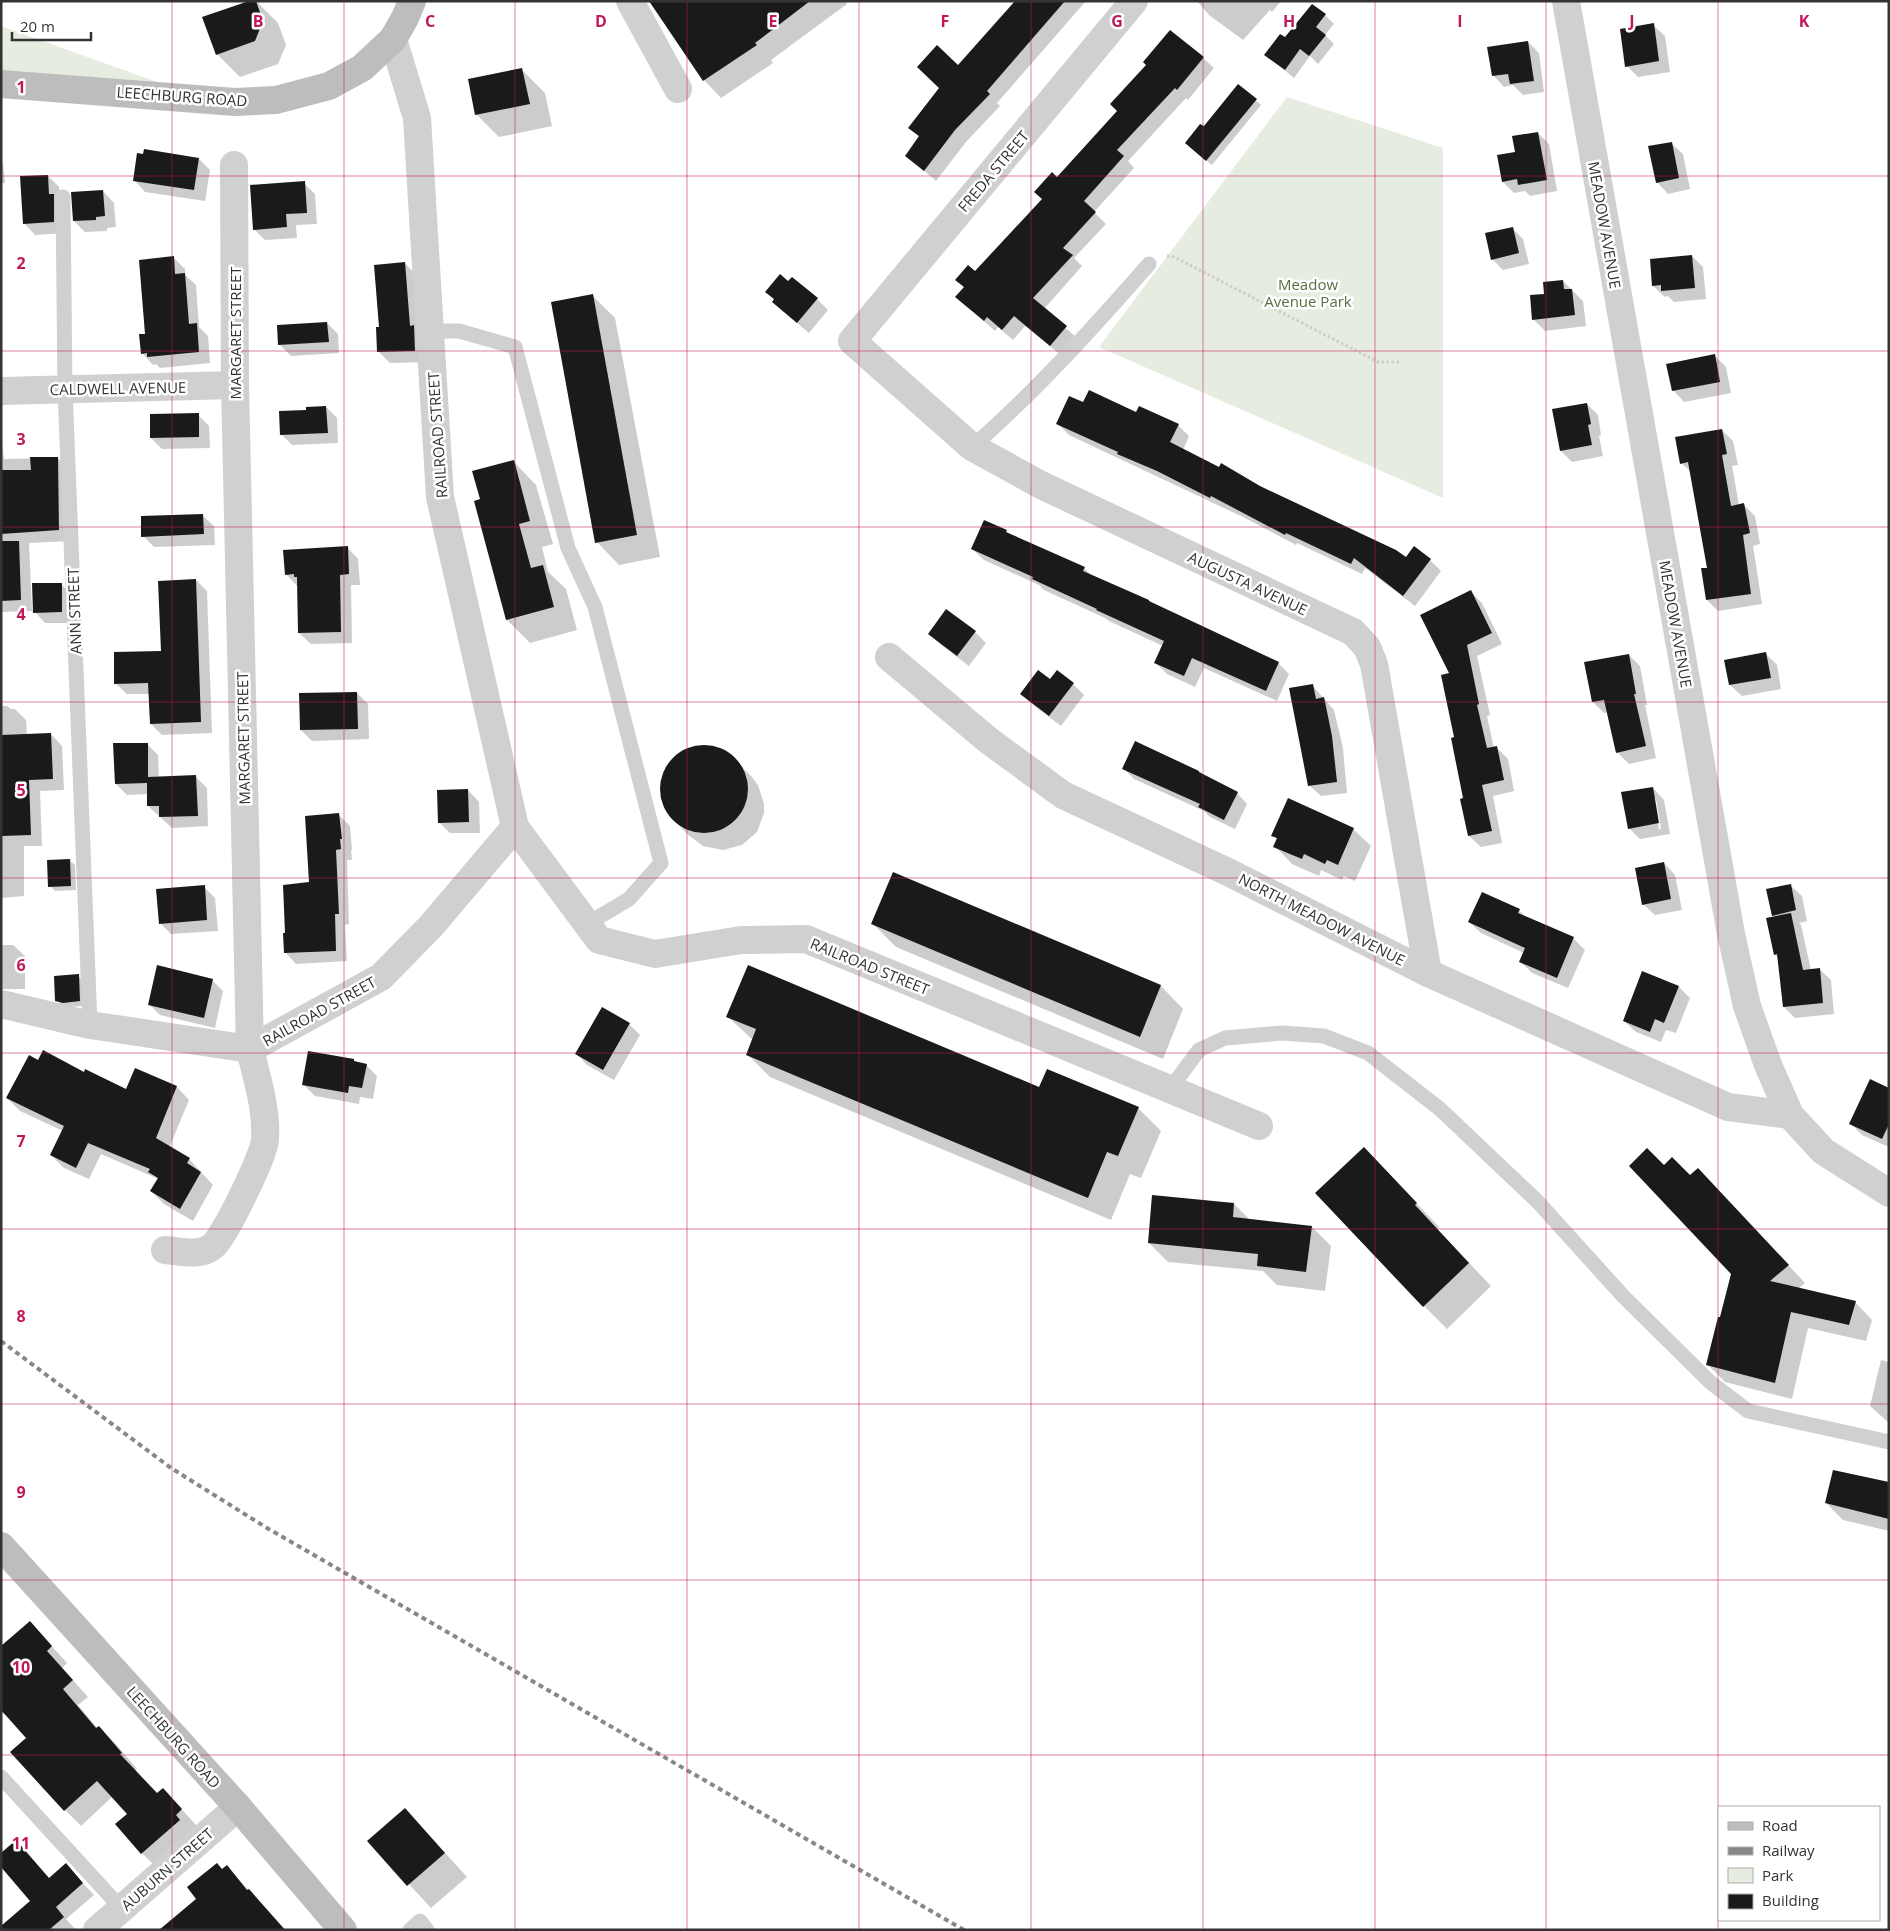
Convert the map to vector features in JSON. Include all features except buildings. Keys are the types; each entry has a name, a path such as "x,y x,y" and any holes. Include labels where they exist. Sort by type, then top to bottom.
{"street":[{"name":"LEECHBURG ROAD","path":"1,84 235,102 276,100 329,86 362,68 393,39 412,1"},
{"path":"630,1 678,89"},
{"name":"FREDA STREET","path":"852,341 1134,1"},
{"name":"MEADOW AVENUE","path":"1566,1 1731,934 1747,1006 1768,1065 1790,1115 1823,1151 1889,1193"},
{"name":"RAILROAD STREET","path":"393,39 417,118 440,497 515,827 599,940 655,954 741,940 806,939 1258,1126"},
{"name":"MARGARET STREET","path":"165,1250 198,1253 213,1247 230,1223 265,1142 264,1109 250,1049 235,385 234,165"},
{"name":"AUGUSTA AVENUE","path":"852,341 972,447 1041,485 1353,632 1367,647 1374,664 1428,972"},
{"name":"CALDWELL AVENUE","path":"1,391 235,385"},
{"name":"NORTH MEADOW AVENUE","path":"889,657 988,740 1063,795 1228,872 1428,972 1728,1107 1790,1115"},
{"name":"RAILROAD STREET","path":"1,1004 90,1024 250,1049 381,977 431,926 515,827"},
{"name":"LEECHBURG ROAD","path":"1,1546 238,1807 343,1930"},
{"name":"AUBURN STREET","path":"97,1930 238,1807"}],"lane":[{"name":"ANN STREET","path":"63,197 65,389 90,1024"},
{"path":"972,447 1001,421 1088,334 1149,264"},
{"path":"430,331 459,331 515,347 568,548 595,607 661,863 629,899 587,924"},
{"path":"1170,1090 1199,1050 1225,1038 1282,1033 1324,1036 1368,1053 1440,1109 1538,1202 1623,1296 1710,1382 1748,1411 1889,1442"},
{"path":"1,1777 121,1908"},
{"path":"410,1930 420,1921 427,1930"}],"path":[{"path":"1149,264 1158,256 1174,257 1378,362 1400,362"}],"green space":[{"path":"1,26 207,100 1,89"},
{"name":"Meadow Avenue Park","path":"1287,97 1443,148 1443,498 1099,347"}],"railway":[{"path":"1,1341 171,1468 267,1528 964,1930"}]}
